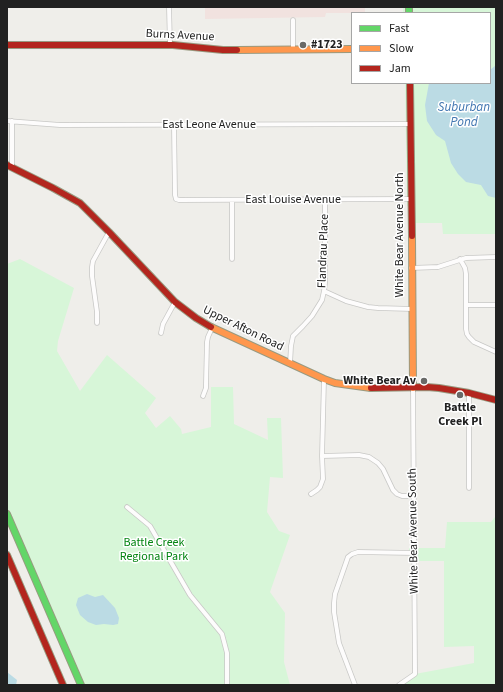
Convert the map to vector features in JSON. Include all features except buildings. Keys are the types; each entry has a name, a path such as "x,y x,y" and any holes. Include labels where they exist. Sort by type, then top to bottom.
{"main road":[{"name":"Burns Avenue","path":"7,45 170,45 223,50 351,49"},
{"name":"White Bear Avenue North","path":"410,84 413,388"},
{"name":"Upper Afton Road","path":"9,166 80,203 175,302 212,328 324,379 346,386 369,388 439,388 469,393 496,400"},
{"path":"7,514 81,685"},
{"path":"7,555 63,685"}],"street":[{"path":"169,7 170,45"},
{"path":"293,20 293,50"},
{"name":"East Leone Avenue","path":"7,121 60,125 411,124"},
{"path":"9,166 12,121"},
{"name":"East Louise Avenue","path":"174,125 174,195 176,199 179,200 411,199"},
{"path":"232,200 232,259"},
{"name":"Flandrau Place","path":"290,364 293,336 312,316 322,300 324,291 325,200"},
{"path":"97,323 92,267 95,257 109,232"},
{"path":"411,268 438,267 460,259 472,257 496,257"},
{"path":"460,259 465,268 466,274 466,329 469,337 474,342 496,352"},
{"path":"324,291 368,307 412,309"},
{"path":"161,333 163,324 175,302"},
{"path":"466,305 496,305"},
{"path":"203,396 205,393 206,384 207,342 212,328"},
{"path":"311,494 317,490 322,483 323,477 322,456 324,379"},
{"name":"White Bear Avenue South","path":"399,685 415,674 413,388"},
{"path":"469,393 469,488"},
{"path":"322,456 359,456 369,458 378,463 384,469 393,490 397,494 402,496 414,496"},
{"path":"127,507 150,526 190,595 222,634 227,653 227,685"},
{"path":"355,685 340,643 334,612 335,594 348,557 358,552 415,553"}],"shaded area":[{"path":"205,7 365,7 365,12 326,13 325,17 205,19"}],"green space":[{"path":"403,7 496,7 496,234 443,234 442,223 412,223 411,206 407,206 405,84 491,84 491,12 403,12"},
{"name":"Battle Creek Regional Park","path":"20,259 74,288 58,341 57,351 80,391 107,355 156,398 145,413 156,428 170,416 181,429 182,434 211,427 211,387 233,387 234,424 268,440 267,418 281,418 283,478 270,477 267,512 279,531 290,535 270,592 285,613 284,662 290,685 79,685 7,514 7,264"},
{"path":"496,470 496,685 399,685 415,674 474,663 474,646 444,647 444,561 409,561 409,548 445,548 447,522 491,522 495,517"}],"water":[{"name":"Suburban Pond","path":"496,66 496,198 488,196 481,185 466,182 458,174 451,163 445,141 436,135 427,121 425,105 429,84 491,84 491,69"},
{"path":"87,594 95,597 103,595 115,608 119,618 118,624 96,625 88,622 80,615 76,605 78,598"},
{"path":"7,672 17,680 16,685 7,685"}],"traffic: fast":[{"path":"409,7 409,12"},
{"path":"7,514 81,685"}],"traffic: slow":[{"path":"237,50 351,49"},
{"path":"412,236 413,388"},
{"path":"211,327 324,379 335,383 371,388"}],"traffic: jam":[{"path":"7,45 173,45 237,50"},
{"path":"410,84 412,236"},
{"path":"7,165 80,203 175,302 211,327"},
{"path":"371,388 439,388 469,393 496,400"},
{"path":"7,555 63,685"}],"place":[{"name":"#1723","path":"303,45"},
{"name":"White Bear Av","path":"424,381"},
{"name":"Battle Creek Pl","path":"460,395"}]}
